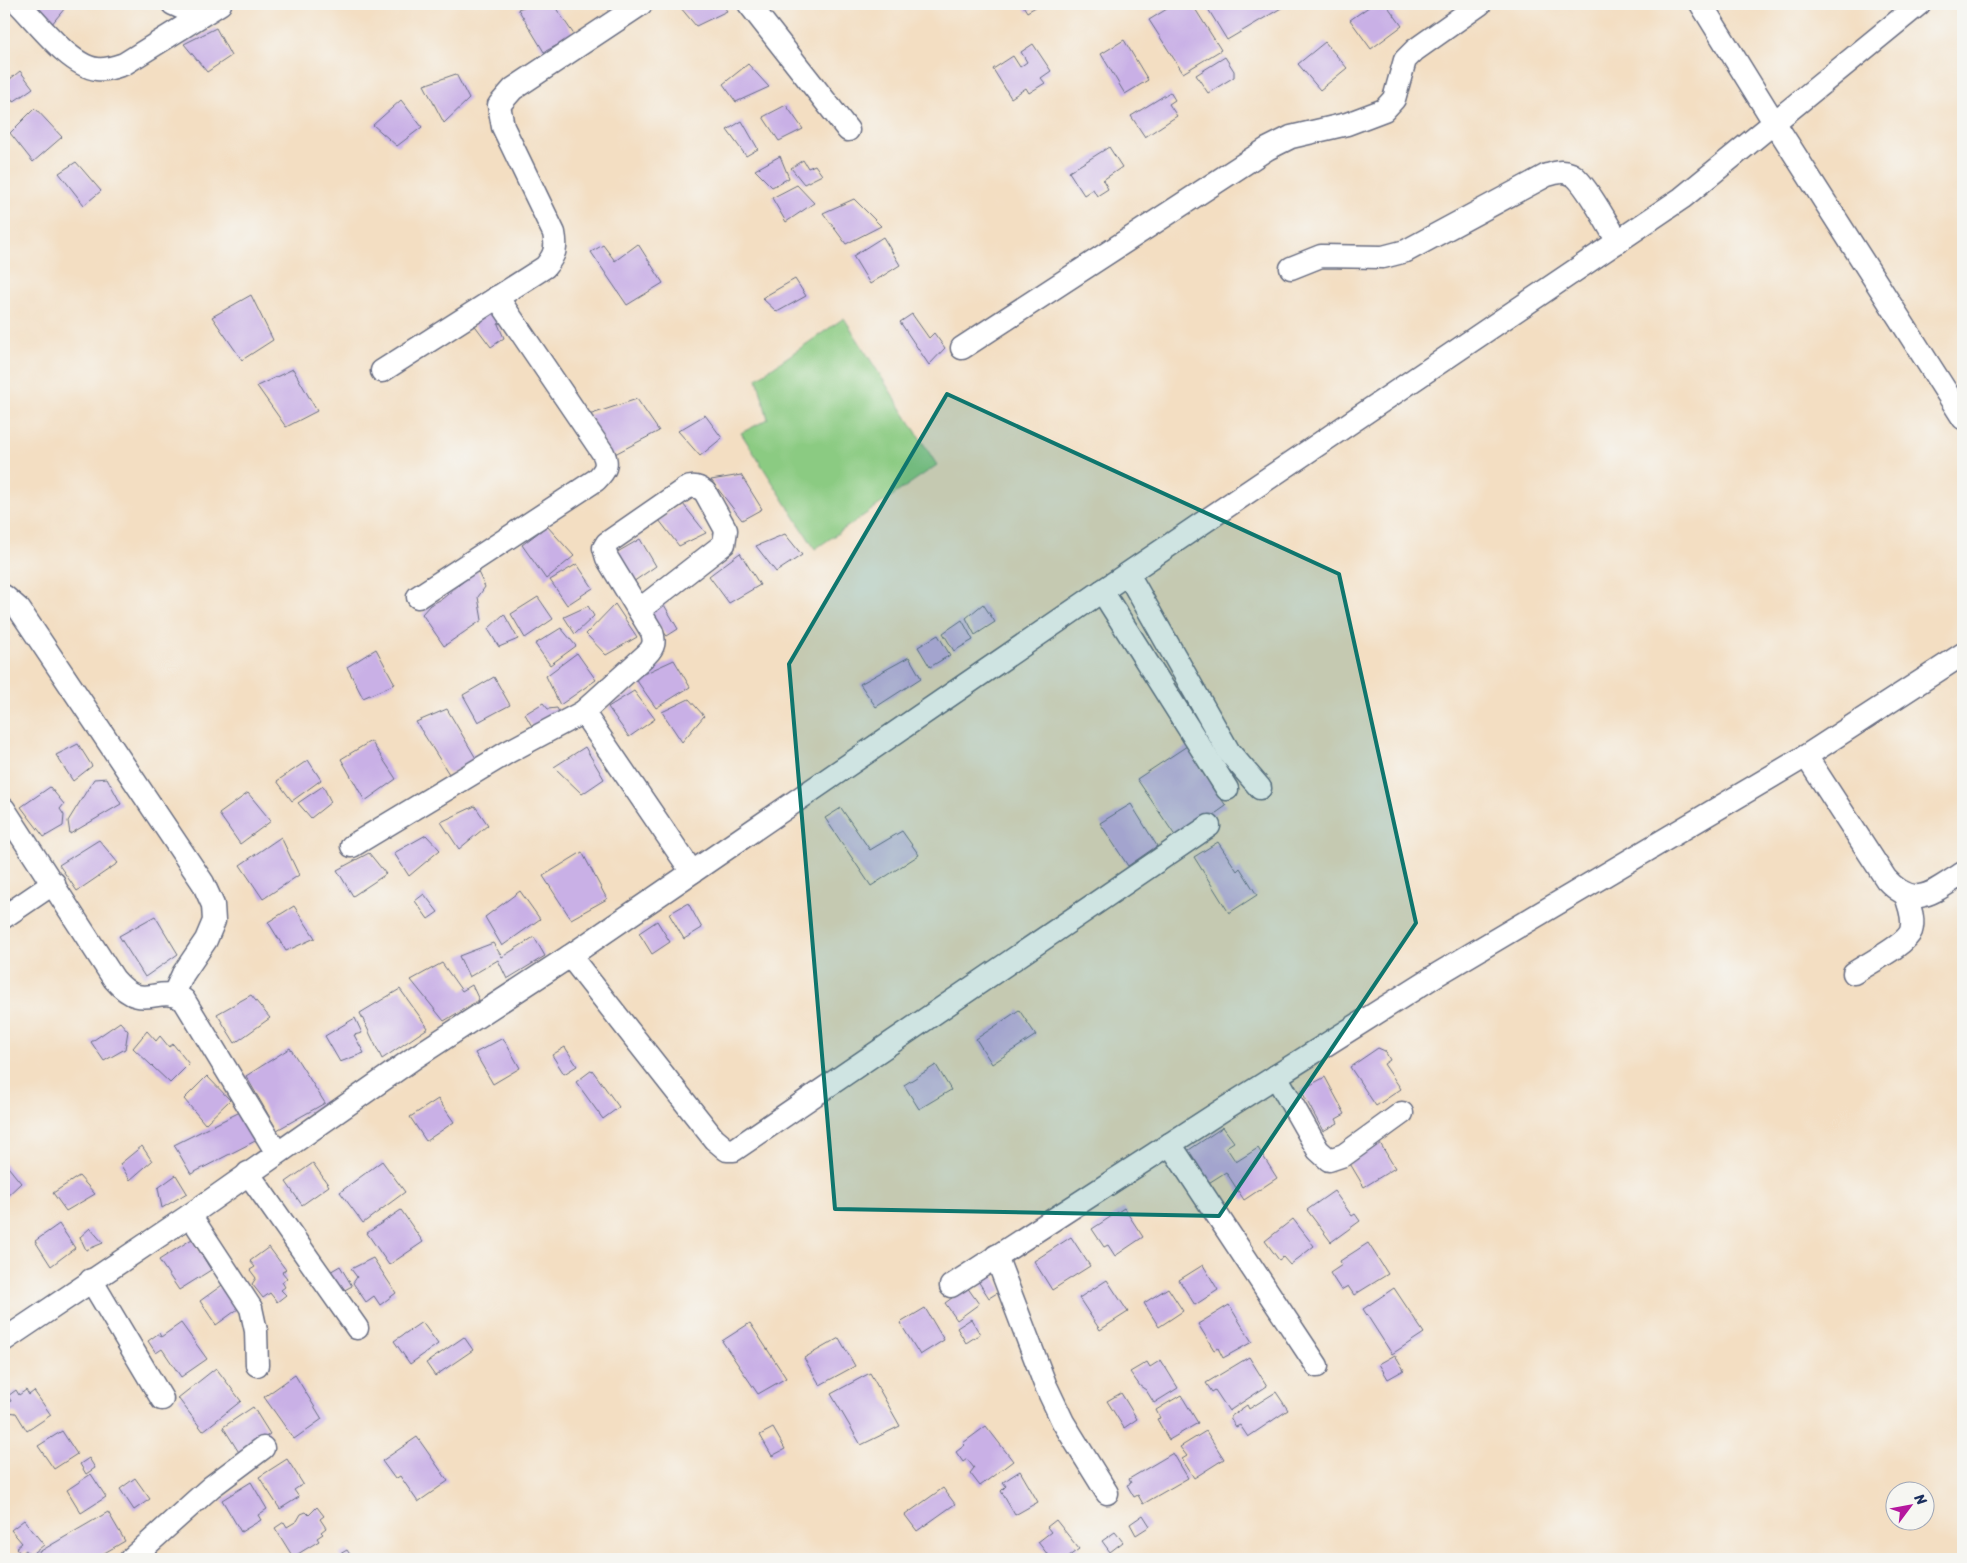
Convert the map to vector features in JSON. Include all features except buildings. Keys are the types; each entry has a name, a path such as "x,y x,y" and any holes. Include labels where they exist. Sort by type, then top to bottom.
{"street":[{"path":"19,4 68,54 82,64 96,69 124,64 220,4"},
{"path":"173,4 200,16"},
{"path":"382,371 545,267 553,257 557,247 554,233 503,127 499,105 513,89 641,4"},
{"path":"749,4 848,130"},
{"path":"962,348 1266,149 1291,137 1347,124 1384,110 1394,99 1405,60 1415,50 1480,4"},
{"path":"1701,4 1963,418"},
{"path":"4,1340 190,1215 414,1058 570,956 1102,591 1682,198 1909,7"},
{"path":"1291,268 1321,256 1383,256 1406,251 1547,175 1560,171 1572,174 1586,190 1618,242"},
{"path":"418,597 596,480 606,468 607,461 604,453 497,296"},
{"path":"352,846 508,752 583,712 653,648 652,632 607,558 604,548 607,543 685,488 692,486 700,488 705,492 726,530 724,544 639,610"},
{"path":"1128,574 1228,752 1260,788"},
{"path":"1102,591 1227,789"},
{"path":"4,596 19,609 203,883 213,905 214,920 206,940 183,974 174,994"},
{"path":"951,1286 1276,1076 1455,964 1806,756 1963,654"},
{"path":"583,712 692,872"},
{"path":"1806,756 1886,879 1896,889 1906,896 1918,898 1935,891 1963,873"},
{"path":"4,809 54,883 114,979 125,992 137,997 174,994 184,1000 277,1153"},
{"path":"570,956 714,1139 727,1150 734,1150 1209,826"},
{"path":"4,917 54,883"},
{"path":"1854,973 1903,941 1911,932 1912,918 1906,896"},
{"path":"1276,1076 1318,1150 1330,1160 1344,1155 1402,1113"},
{"path":"1170,1144 1317,1366"},
{"path":"248,1173 357,1328"},
{"path":"190,1215 251,1308 256,1331 257,1365"},
{"path":"996,1256 1045,1384 1063,1422 1107,1493"},
{"path":"91,1280 162,1399"},
{"path":"131,1559 211,1487 263,1448"}],"highlighted area":[{"path":"947,394 1339,574 1416,923 1219,1216 835,1209 789,664"}],"green space":[{"path":"844,318 937,465 815,549 741,433 768,419 757,378"}]}
